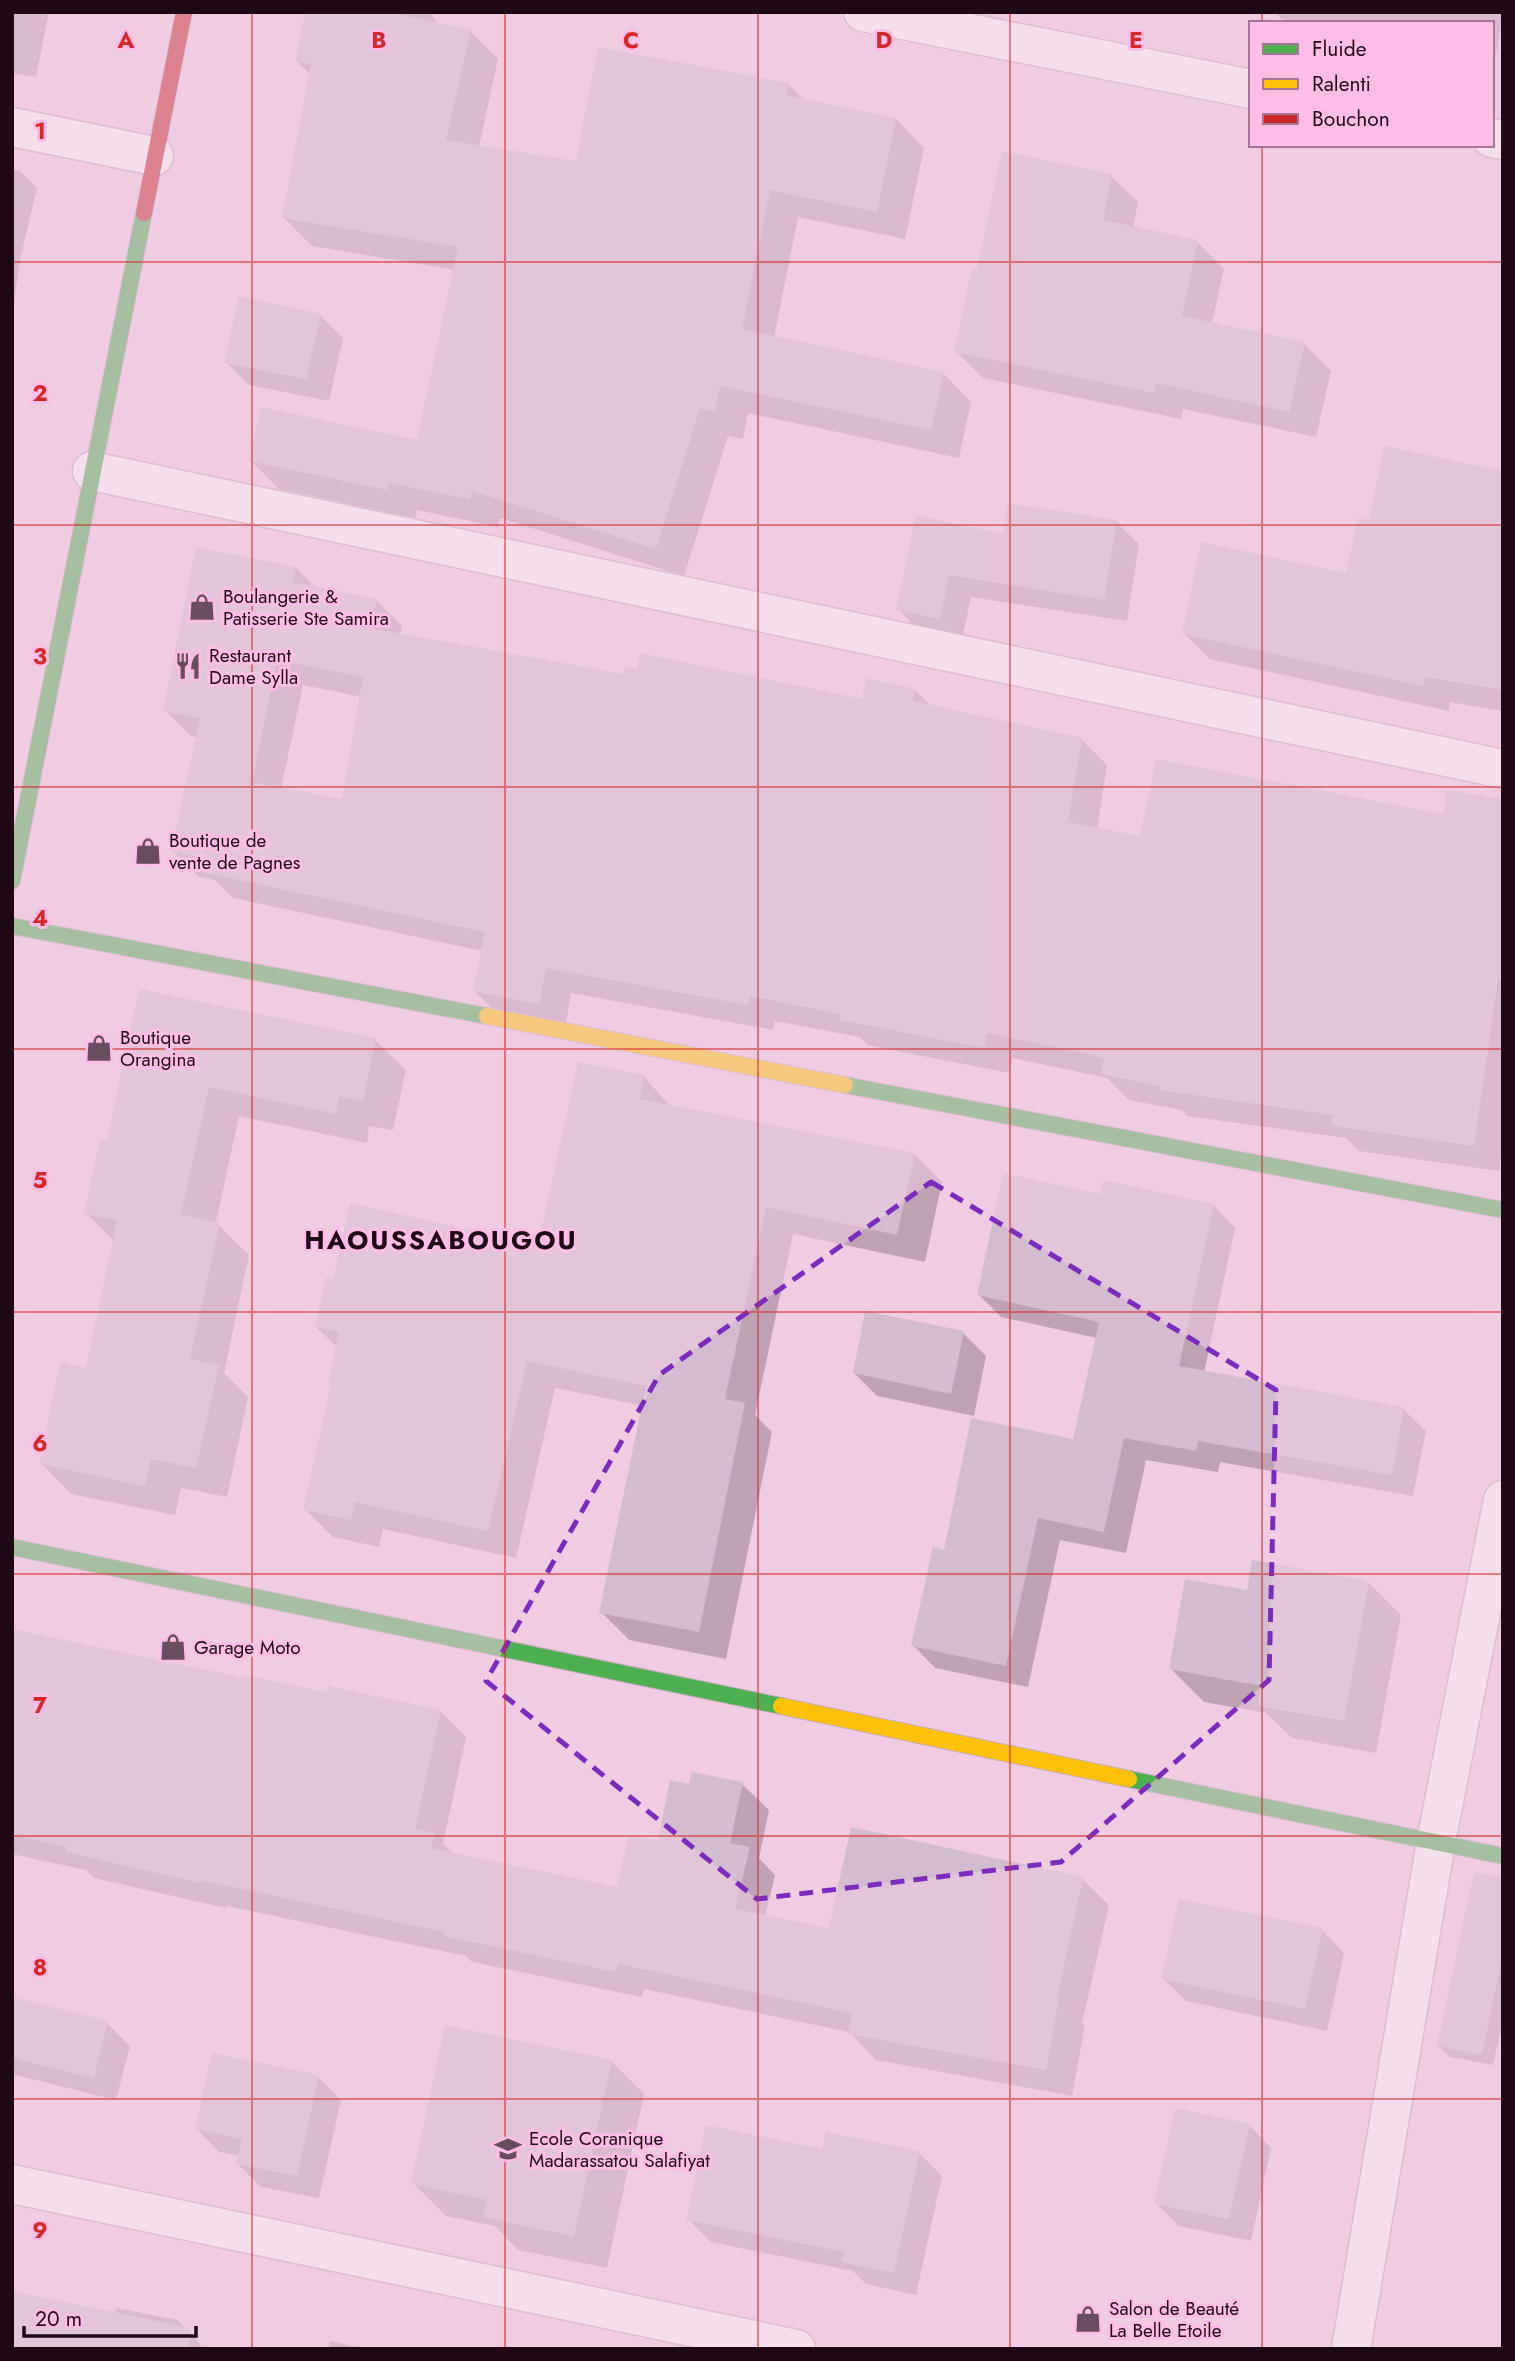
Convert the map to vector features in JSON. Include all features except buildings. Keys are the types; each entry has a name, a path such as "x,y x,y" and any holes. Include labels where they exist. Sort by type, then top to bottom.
{"street":[{"path":"12,881 184,12"},
{"path":"863,12 1249,89"},
{"path":"12,127 154,156"},
{"path":"92,471 1503,769"},
{"path":"12,926 1503,1210"},
{"path":"1351,2349 1436,1842 1503,1500"},
{"path":"12,1547 1503,1856"},
{"path":"12,2184 796,2349"}],"highlighted area":[{"path":"931,1182 1276,1390 1269,1680 1061,1862 757,1899 486,1681 659,1375"}],"traffic: fast":[{"path":"12,881 144,213"},
{"path":"12,926 487,1016"},
{"path":"845,1085 1503,1210"},
{"path":"12,1547 781,1706"},
{"path":"1129,1779 1503,1856"}],"traffic: slow":[{"path":"487,1016 845,1085"},
{"path":"781,1706 1129,1779"}],"traffic: jam":[{"path":"144,213 184,12"}],"place":[{"name":"Boulangerie & Patisserie Ste Samira","path":"202,607"},
{"name":"Restaurant Dame Sylla","path":"188,666"},
{"name":"Boutique de vente de Pagnes","path":"148,851"},
{"name":"Boutique Orangina","path":"99,1048"},
{"name":"Garage Moto","path":"173,1647"},
{"name":"Ecole Coranique Madarassatou Salafiyat","path":"508,2149"},
{"name":"Salon de Beauté La Belle Etoile","path":"1088,2319"}],"district":[{"name":"HAOUSSABOUGOU","path":"441,1240"}]}
